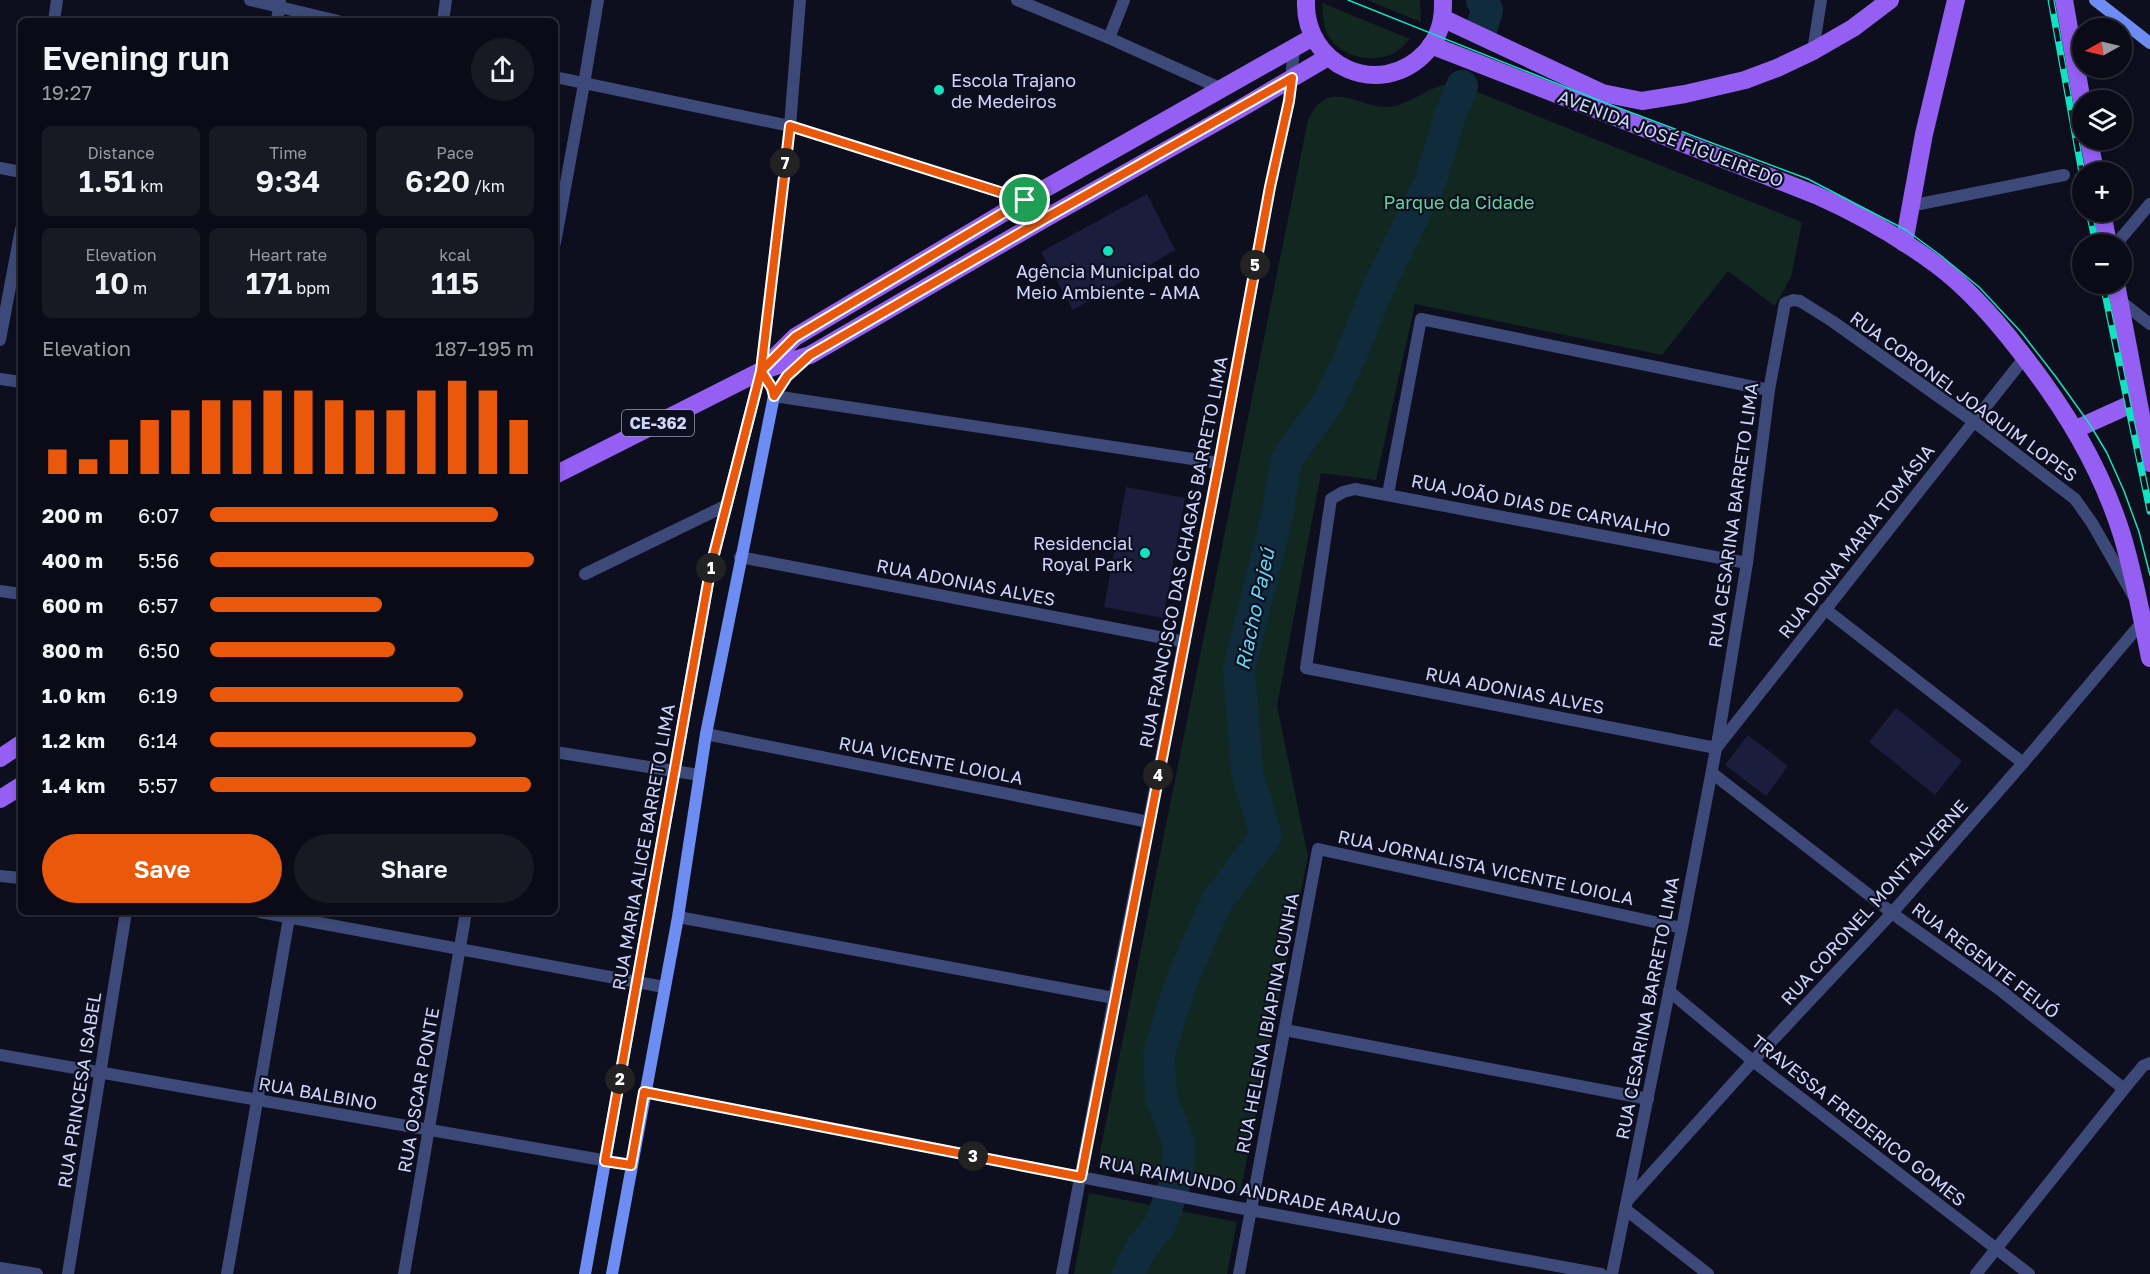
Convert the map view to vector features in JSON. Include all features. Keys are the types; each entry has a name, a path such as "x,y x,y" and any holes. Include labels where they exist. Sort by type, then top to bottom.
{"main road":[{"path":"1306,0 1306,14 1312,37 1328,57 1344,68 1362,75 1382,75 1401,70 1418,60 1431,45 1438,32 1443,0"},
{"name":"AVENIDA JOSÉ FIGUEIREDO","path":"1442,18 1602,93 1642,101 1745,81 1813,51 1853,28 1890,0"},
{"path":"1904,243 1924,134 1956,0"},
{"path":"2064,0 2080,90"},
{"name":"CE-362","path":"761,371 795,337 1025,200 1312,37"},
{"name":"AVENIDA JOSÉ FIGUEIREDO","path":"1431,45 1816,195 1870,220 1938,266 1957,282 2000,325 2076,429 2113,510 2122,537 2150,658"},
{"name":"CE-362","path":"558,473 761,371 810,355 1328,57"},
{"path":"2118,294 2150,463"},
{"path":"2076,429 2138,401"},
{"path":"0,758 18,746"},
{"path":"0,799 18,788"}],"street":[{"path":"54,18 57,0"},
{"path":"250,0 280,3 328,18"},
{"path":"443,18 446,0"},
{"path":"558,227 597,0"},
{"name":"RUA MARIA ALICE BARRETO LIMA","path":"585,1274 711,566 761,371 790,126 800,0"},
{"path":"1017,0 1222,89"},
{"path":"1109,38 1124,0"},
{"path":"1813,51 1821,0"},
{"path":"2095,0 2150,43"},
{"path":"278,18 280,3"},
{"name":"RUA FRANCISCO DAS CHAGAS BARRETO LIMA","path":"1062,1274 1185,642 1270,187 1289,101 1294,48"},
{"path":"558,78 790,126 1025,200"},
{"path":"0,168 18,171"},
{"path":"1910,206 2064,175"},
{"path":"2124,234 2150,204"},
{"path":"0,340 18,245"},
{"path":"2120,294 2150,324"},
{"name":"RUA CORONEL JOAQUIM LOPES","path":"1785,303 1793,300 1800,301 1824,316 1973,421 2075,499 2092,523 2141,614"},
{"name":"RUA CESARINA BARRETO LIMA","path":"1612,1274 1719,733 1747,563 1769,390 1785,303"},
{"path":"1388,494 1421,319 1769,390"},
{"path":"615,1274 631,1165 678,917 706,734 774,396 787,376 810,355"},
{"name":"RUA DONA MARIA TOMÁSIA","path":"1716,748 2025,357"},
{"path":"761,371 772,388 774,396"},
{"path":"0,379 18,382"},
{"path":"774,396 1219,464"},
{"name":"RUA JOÃO DIAS DE CARVALHO","path":"1306,668 1331,499 1343,492 1355,489 1747,563"},
{"path":"585,574 727,505"},
{"name":"RUA ADONIAS ALVES","path":"740,557 1185,642"},
{"path":"0,591 18,594"},
{"path":"1825,609 2023,763"},
{"name":"RUA CORONEL MONT'ALVERNE","path":"1626,1205 1753,1061 1892,913 2023,763 2141,614"},
{"name":"RUA ADONIAS ALVES","path":"1306,668 1716,748"},
{"name":"RUA VICENTE LOIOLA","path":"706,734 1149,822"},
{"path":"558,752 699,775"},
{"name":"RUA REGENTE FEIJÓ","path":"1712,772 1892,913 1999,989 2124,1089"},
{"name":"RUA JORNALISTA VICENTE LOIOLA","path":"1318,849 1682,927"},
{"name":"RUA HELENA IBIAPINA CUNHA","path":"1239,1274 1318,849"},
{"path":"0,876 18,878"},
{"name":"RUA PRINCESA ISABEL","path":"68,1274 126,915"},
{"path":"227,1274 290,915 664,987"},
{"name":"RUA OSCAR PONTE","path":"404,1274 466,915"},
{"path":"678,917 1114,998"},
{"name":"TRAVESSA FREDERICO GOMES","path":"1669,991 1753,1061 2028,1274"},
{"path":"1285,1030 1648,1099"},
{"name":"RUA BALBINO","path":"0,1055 631,1165"},
{"path":"1976,1274 1997,1251 2124,1089 2144,1066 2150,1063"},
{"name":"RUA RAIMUNDO ANDRADE ARAUJO","path":"644,1092 1250,1210 1601,1274"},
{"path":"1626,1205 1708,1274"},
{"path":"0,1268 37,1274"}],"green space":[{"path":"1367,0 1420,0 1421,22"},
{"path":"1322,3 1410,39 1398,51 1387,56 1367,58 1347,52 1331,40 1326,31"},
{"name":"Parque da Cidade","path":"1448,84 1457,84 1802,222 1791,277 1775,306 1728,271 1662,355 1415,304 1376,480 1321,473 1277,706 1308,856 1240,1194 1097,1167 1308,120 1317,106 1327,99 1348,98 1371,105 1395,106"},
{"path":"1089,1193 1237,1222 1227,1274 1074,1274"}],"building":[{"name":"Agência Municipal do Meio Ambiente - AMA","path":"1147,194 1175,250 1073,310 1041,252"},
{"name":"Residencial Royal Park","path":"1126,487 1185,498 1163,618 1104,607"},
{"path":"1896,708 1962,761 1935,795 1869,742"},
{"path":"1748,735 1788,766 1766,796 1725,765"}],"waterway":[{"name":"Riacho Pajeú","path":"1482,0 1487,10 1482,27"},
{"name":"Riacho Pajeú","path":"1128,1274 1142,1247 1160,1225 1178,1175 1179,1143 1161,1097 1159,1054 1172,1010 1187,968 1217,901 1266,836 1247,772 1239,669 1276,521 1286,461 1329,400 1352,353 1378,288 1431,180 1449,119 1462,86"}],"tram line":[{"path":"1348,0 1603,102 1808,179 1906,230 1979,287 2021,332 2089,423 2107,453 2124,491 2139,532 2150,575"}],"railway":[{"path":"2051,0 2080,162"},
{"path":"2091,222 2094,234"},
{"path":"2105,294 2150,511"}],"place":[{"name":"Escola Trajano de Medeiros","path":"939,90"},
{"name":"Agência Municipal do Meio Ambiente - AMA","path":"1108,251"},
{"name":"Residencial Royal Park","path":"1145,553"}],"route":[{"path":"1025,200 790,126 761,371 772,388 774,396 787,376 810,355 1292,78 1081,1177 644,1092 631,1165 605,1161 711,566 761,371 795,337 1025,200"}]}
